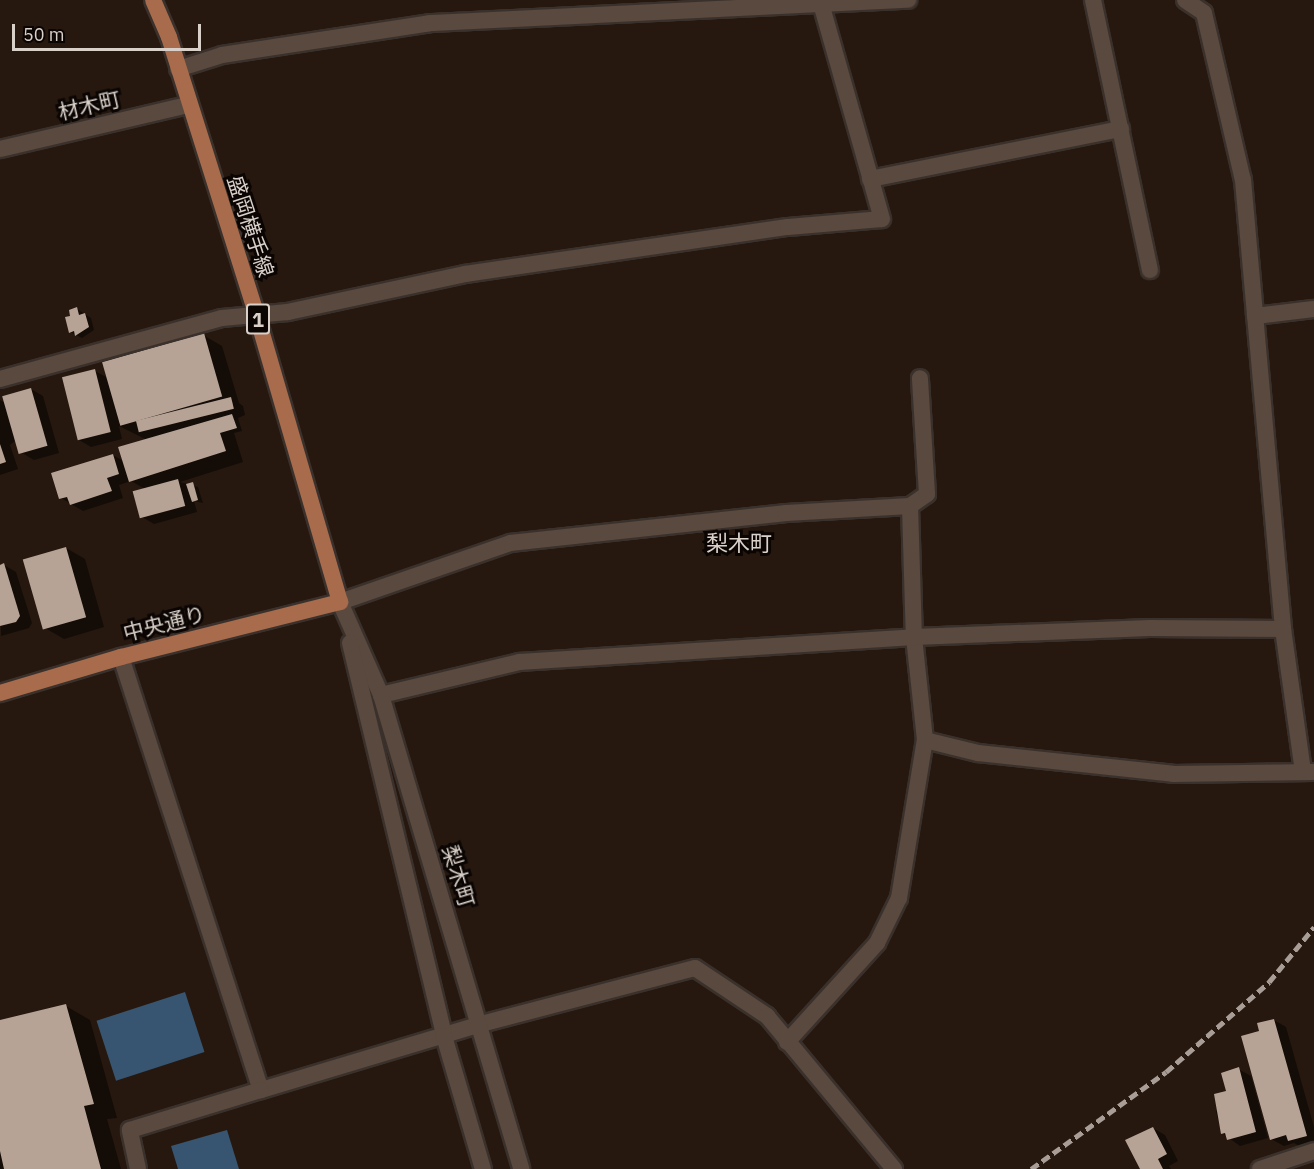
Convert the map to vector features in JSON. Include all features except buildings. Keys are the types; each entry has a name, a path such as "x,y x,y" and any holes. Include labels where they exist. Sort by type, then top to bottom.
{"main road":[{"name":"盛岡横手線","path":"153,0 169,37 188,105 256,313 340,602"},
{"name":"中央通り","path":"0,693 121,657 340,602"}],"street":[{"path":"178,69 222,55 430,23 908,0"},
{"path":"1094,0 1150,270"},
{"path":"925,740 978,753 1173,774 1309,772 1283,629 1243,180 1204,13 1185,0"},
{"path":"0,380 222,318 256,313 288,312 465,274 788,227 882,219 821,3"},
{"name":"材木町","path":"0,149 188,105"},
{"path":"870,179 1121,129"},
{"path":"1255,316 1314,309"},
{"path":"483,1169 444,1035 340,602 510,543 786,513 910,506 927,494 920,378"},
{"path":"787,1042 877,943 899,898 925,740 914,637 910,506"},
{"name":"梨木町","path":"340,602 381,695 481,1024 521,1169"},
{"path":"381,695 519,662 914,637 1150,628 1283,629"},
{"path":"121,657 261,1090"},
{"path":"138,1169 130,1130 481,1024 695,968 767,1016 894,1169"},
{"path":"1260,1169 1314,1151"}],"water":[{"path":"185,992 204,1052 116,1081 97,1021"},
{"path":"227,1130 239,1169 178,1169 171,1146"}],"railway":[{"path":"1031,1169 1166,1072 1269,982 1314,927"}],"district":[{"name":"梨木町","path":"739,543"}]}
